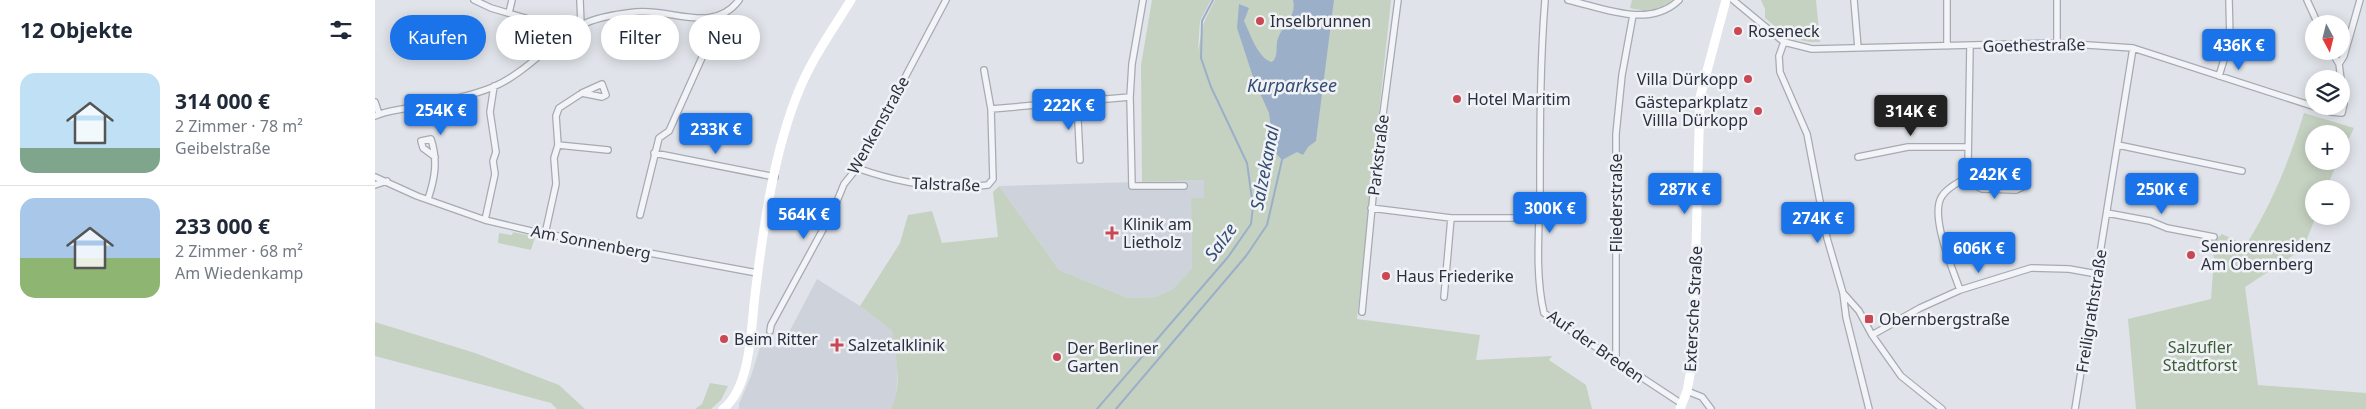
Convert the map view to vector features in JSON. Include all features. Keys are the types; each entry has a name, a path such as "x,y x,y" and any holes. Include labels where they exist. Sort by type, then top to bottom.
{"main road":[{"path":"726,408 740,383 747,359 757,273 785,130 800,88 851,0"},
{"name":"Extersche Straße","path":"1681,407 1687,391 1693,358 1700,97 1727,0"}],"street":[{"path":"475,0 516,15"},
{"path":"509,13 512,0"},
{"path":"580,0 581,15"},
{"path":"721,15 727,13 739,0"},
{"name":"Wenkenstraße","path":"770,331 845,184 857,168 946,0"},
{"path":"1143,0 1132,64 1130,97 1132,186 1184,186"},
{"name":"Parkstraße","path":"1362,312 1371,208 1399,0"},
{"name":"Auf der Breden","path":"1545,0 1541,43 1539,218 1540,297 1544,313 1681,407"},
{"path":"1568,0 1633,15 1659,14 1679,0"},
{"name":"Goethestraße","path":"1733,0 1784,42 1812,49 2057,43 2133,48 2305,104"},
{"path":"1854,0 1858,48"},
{"path":"1947,0 1947,46"},
{"path":"2057,0 2057,43"},
{"path":"2219,76 2230,40 2229,0"},
{"path":"2307,0 2314,15"},
{"path":"2339,64 2344,56 2360,0"},
{"path":"591,23 636,12 689,16"},
{"name":"Fliederstraße","path":"1616,362 1616,134 1622,75 1633,15"},
{"path":"1784,42 1779,56 1780,72 1807,134 1827,238 1843,293 1846,317 1869,409"},
{"path":"1960,290 1942,236 1938,210 1941,197 1950,188 1964,179 1968,164 1970,46"},
{"name":"Freiligrathstraße","path":"2075,409 2133,48"},
{"path":"375,102 377,115 461,97 494,86 513,76 533,60"},
{"path":"640,215 659,138 669,131 701,60"},
{"path":"2337,60 2340,70"},
{"name":"Talstraße","path":"857,168 898,181 926,186 988,185 993,179 991,109 984,70"},
{"path":"485,220 495,174 493,161 496,152 489,112 494,86"},
{"path":"545,234 556,184 555,158 558,145 556,116 559,108 582,93"},
{"path":"991,109 1130,97"},
{"path":"1077,101 1080,160"},
{"path":"558,145 608,150"},
{"path":"2117,145 2242,171"},
{"path":"1858,157 1907,147 1968,147"},
{"path":"654,154 775,177"},
{"path":"428,199 435,178 435,157"},
{"name":"Am Sonnenberg","path":"375,177 485,220 545,234 757,273"},
{"path":"1964,179 1982,189 2017,190 2027,185"},
{"path":"375,185 387,181"},
{"path":"1371,208 1451,218 1539,218"},
{"path":"2107,213 2150,221 2167,228 2214,237"},
{"path":"1444,297 1451,218"},
{"path":"1872,335 1920,308 1960,290 2031,268 2069,269 2097,274"},
{"path":"1843,293 1859,311 1872,335 1901,376 1942,409"},
{"path":"1687,391 1702,398 1711,409"}],"shaded area":[{"name":"Klinik am Lietholz","path":"1204,180 1204,198 1191,198 1192,268 1173,289 1156,297 1128,298 1059,270 999,186"},
{"name":"Salzetalklinik","path":"817,279 860,306 892,331 898,366 896,399 891,409 739,409 739,404 751,376 761,344 778,347 786,338"}],"green space":[{"path":"1152,0 1211,0 1200,21 1198,51 1204,22 1215,0 1391,0 1357,319 1480,335 1476,360 1552,356 1549,360 1586,385 1592,409 891,409 895,400 898,380 892,331 860,306 900,243 908,215 932,211 942,243 998,237 993,192 999,186 1059,270 1128,298 1156,297 1173,289 1192,268 1191,198 1204,198 1204,180 1142,182 1141,65"},
{"path":"1632,0 1672,0 1657,8 1642,10 1630,8"},
{"path":"1761,0 1816,0 1820,42 1797,39 1777,28 1765,18 1765,9"},
{"name":"Salzufler Stadtforst","path":"2304,113 2305,115 2344,125 2305,125 2305,170 2334,170 2330,180 2305,180 2305,225 2312,225 2303,249 2245,287 2258,385 2366,393 2366,409 2136,409 2128,319 2211,299 2214,258 2210,245 2222,234 2246,245 2280,181"},
{"name":"Salzufler Stadtforst","path":"2350,127 2354,128 2350,136"},
{"path":"513,232 535,237 531,250 498,243 499,233 512,235"},
{"path":"375,322 475,353 559,385 585,409 557,409 551,403 375,356"},
{"path":"710,383 728,386 721,400 711,409 695,409 702,404"}],"water":[{"name":"Kurparksee","path":"1293,0 1334,0 1316,141 1308,147 1303,155 1297,152 1282,160 1274,151 1269,113 1254,80 1237,28 1239,4 1249,8 1244,21 1259,51 1267,60 1272,62 1276,56 1281,31 1292,15"}],"waterway":[{"name":"Salze","path":"1097,409 1228,257 1251,224 1253,206 1247,163 1211,87 1201,58 1202,21 1213,0"},
{"name":"Salzekanal","path":"1116,409 1246,256 1267,225 1282,160"}],"place":[{"name":"Inselbrunnen","path":"1260,21"},
{"name":"Roseneck","path":"1738,31"},
{"name":"Villa Dürkopp","path":"1748,79"},
{"name":"Hotel Maritim","path":"1457,99"},
{"name":"Gästeparkplatz Villla Dürkopp","path":"1758,111"},
{"name":"Klinik am Lietholz","path":"1112,233"},
{"name":"Seniorenresidenz Am Obernberg","path":"2191,255"},
{"name":"Haus Friederike","path":"1386,276"},
{"name":"Obernbergstraße","path":"1869,319"},
{"name":"Beim Ritter","path":"724,339"},
{"name":"Salzetalklinik","path":"837,345"},
{"name":"Der Berliner Garten","path":"1057,357"}]}
